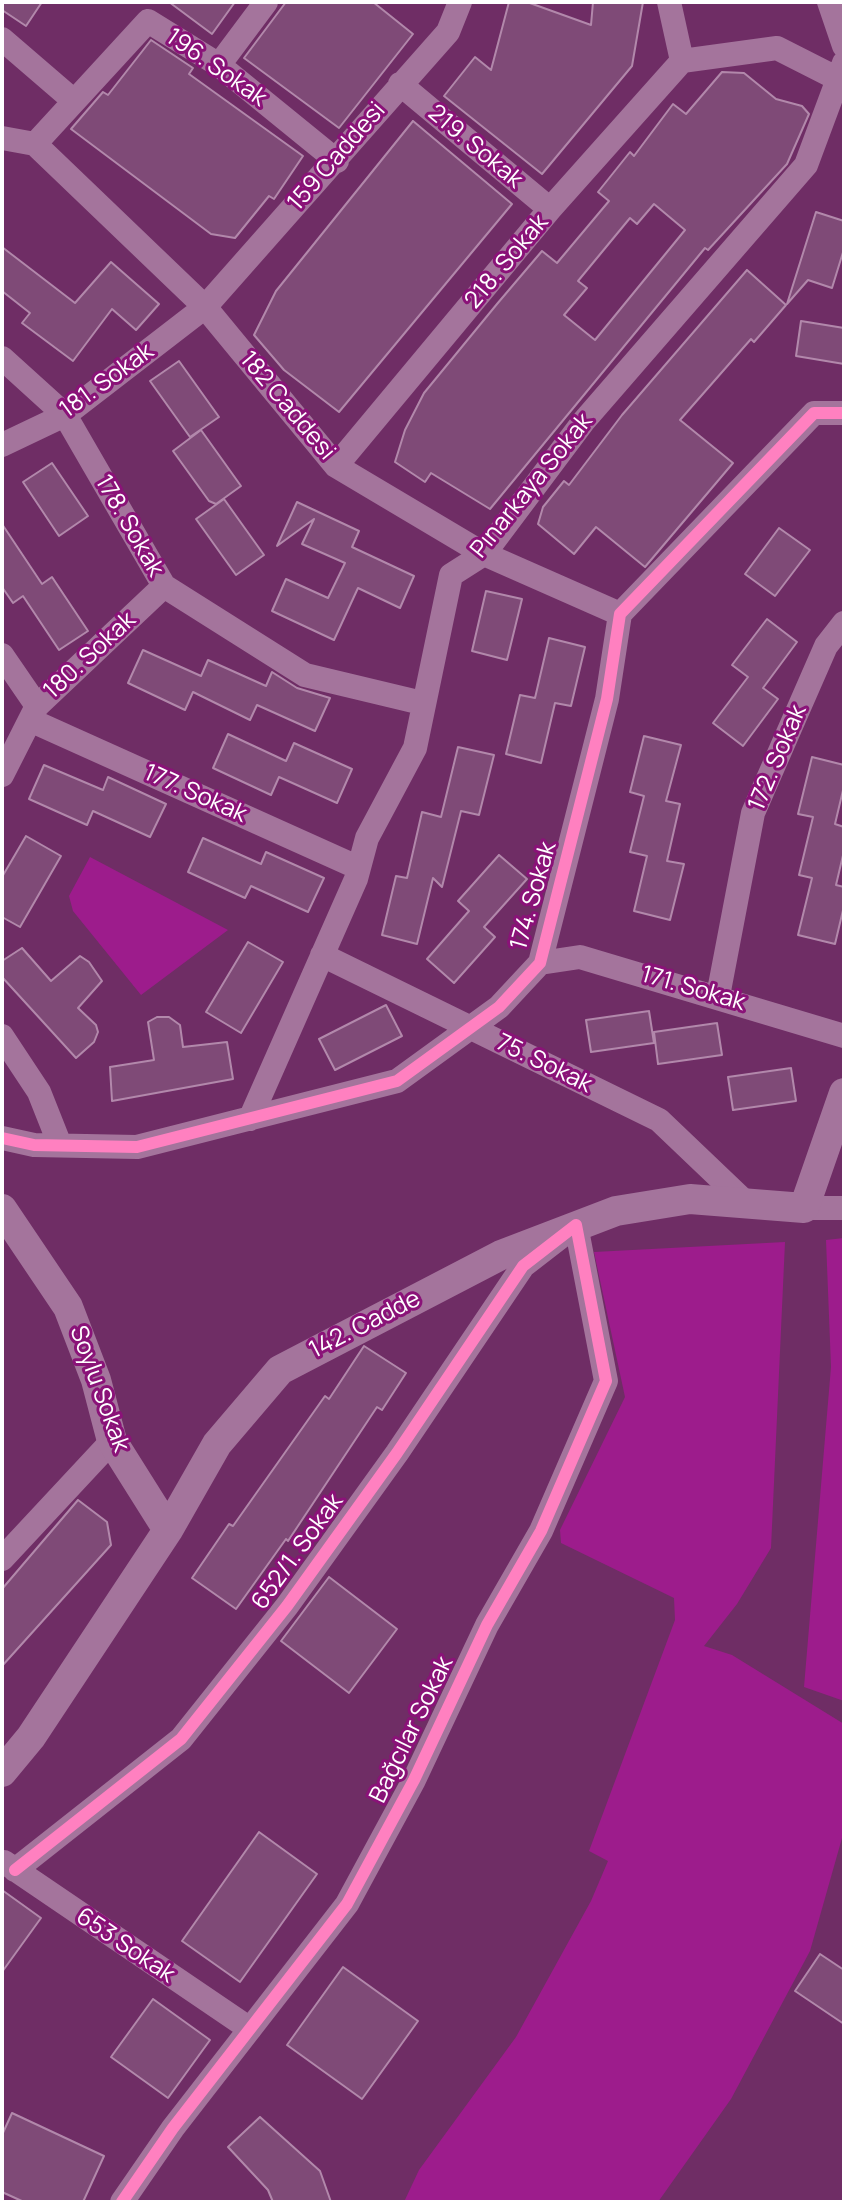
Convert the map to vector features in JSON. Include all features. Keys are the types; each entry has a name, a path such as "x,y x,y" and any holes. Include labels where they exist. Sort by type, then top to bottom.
{"street":[{"path":"219,65 266,2"},
{"name":"159 Caddesi","path":"205,307 448,32 460,2"},
{"path":"669,2 682,61 777,48 842,75"},
{"path":"829,2 844,46"},
{"name":"196. Sokak","path":"35,144 148,21 219,65 337,161"},
{"path":"2,39 74,101"},
{"name":"218. Sokak","path":"336,466 550,209 682,61"},
{"name":"Pınarkaya Sokak","path":"250,1119 359,868 367,838 415,748 451,575 484,554 583,422 806,165 842,75"},
{"name":"219. Sokak","path":"400,84 550,209"},
{"path":"2,138 35,144"},
{"name":"182 Caddesi","path":"35,144 205,307 336,466 484,554 620,614"},
{"name":"181. Sokak","path":"2,445 65,415 205,307"},
{"name":"178. Sokak","path":"2,358 65,415 164,586 305,675 422,703"},
{"path":"620,614 814,413 844,413"},
{"name":"180. Sokak","path":"2,775 34,713 164,586"},
{"name":"174. Sokak","path":"2,1138 60,1145 137,1147 397,1081 473,1029 540,963 607,699 620,614"},
{"name":"172. Sokak","path":"718,996 753,813 826,646 844,623"},
{"path":"2,655 34,713"},
{"name":"177. Sokak","path":"34,713 359,868"},
{"name":"75. Sokak","path":"322,955 659,1120 745,1202"},
{"name":"171. Sokak","path":"540,963 580,957 844,1036"},
{"path":"2,1036 39,1092 60,1145"},
{"path":"844,1093 804,1208 844,1208"},
{"name":"142. Cadde","path":"2,1772 31,1737 168,1530 217,1444 280,1370 501,1255 616,1211 690,1199 804,1208"},
{"name":"Soylu Sokak","path":"7,1223 68,1307 96,1380 112,1441 168,1530"},
{"name":"652/1. Sokak","path":"8,1865 181,1739 296,1593 397,1453 523,1266 576,1225"},
{"name":"Bağcılar Sokak","path":"122,2202 354,1890 414,1780 487,1625 541,1531 606,1381 576,1225"},
{"path":"2,1559 112,1441"},
{"name":"653 Sokak","path":"8,1865 250,2029"}],"shaded area":[{"path":"90,857 228,930 141,995 73,911 69,896"},
{"path":"844,1238 844,1701 804,1687 831,1367 826,1240"},
{"path":"785,1242 771,1548 737,1604 704,1646 732,1655 844,1724 844,1831 810,1951 731,2099 658,2202 404,2202 419,2170 516,2037 591,1901 608,1861 589,1851 675,1620 674,1598 561,1543 560,1530 625,1397 594,1252"}],"building":[{"path":"2,2 42,2 26,26 2,10"},
{"path":"169,2 235,2 212,34"},
{"path":"286,2 373,2 413,34 339,128 244,58"},
{"path":"509,2 527,2 591,25 593,2 643,2 632,66 542,174 444,96 475,57 491,70"},
{"path":"151,40 193,68 189,74 303,156 274,199 269,196 235,238 211,234 71,129 103,92 108,95"},
{"path":"722,72 744,73 776,99 802,106 809,114 787,164 708,250 705,248 490,509 431,473 425,482 395,462 405,430 424,393 497,304 542,251 557,263 609,201 598,192 630,152 634,156 673,104 686,114","holes":["654,204 685,230 595,340 564,315 587,288 578,281 630,218 637,224"]},
{"path":"413,121 512,204 339,412 284,370 254,335 276,291"},
{"path":"816,212 844,221 844,249 832,288 808,280 787,304"},
{"path":"2,247 75,303 111,262 159,304 136,330 112,309 73,361 22,323 30,313 2,291"},
{"path":"747,270 786,305 754,342 751,339 680,420 733,463 645,567 596,527 574,554 538,524 543,507 564,481 569,485 622,415"},
{"path":"801,321 844,328 844,364 796,356"},
{"path":"179,361 219,417 190,437 150,381"},
{"path":"201,430 241,486 216,504 209,501 173,451"},
{"path":"52,463 88,516 59,536 23,482"},
{"path":"224,499 264,555 236,575 196,519"},
{"path":"297,502 359,531 352,547 414,576 400,608 358,588 334,640 272,611 286,579 328,598 345,563 302,544 314,519 277,546"},
{"path":"2,524 42,584 52,577 88,631 59,650 23,596 13,603 2,587"},
{"path":"779,528 810,550 775,596 745,574"},
{"path":"486,591 522,599 507,660 472,651"},
{"path":"767,619 797,642 763,688 778,699 743,746 713,723 748,677 732,665"},
{"path":"549,638 585,647 571,706 555,703 541,763 506,754 520,695 535,698"},
{"path":"143,650 201,676 208,660 266,686 272,672 297,688 330,698 315,731 257,705 250,720 193,692 185,710 128,683"},
{"path":"228,734 286,761 294,743 352,769 337,803 279,777 271,795 213,768"},
{"path":"644,736 681,745 666,801 680,804 667,861 684,864 670,920 634,911 647,856 630,852 644,796 630,792"},
{"path":"458,747 494,755 479,815 461,811 442,887 433,878 417,944 382,935 396,876 407,878 422,812 441,817"},
{"path":"812,757 844,765 844,786 835,824 844,827 844,851 836,885 844,887 844,906 835,944 798,935 812,878 799,875 813,817 798,814"},
{"path":"44,765 103,790 108,777 166,804 150,837 93,811 87,825 29,799"},
{"path":"26,836 61,856 20,927 2,917 2,877"},
{"path":"203,838 261,864 266,852 324,878 308,912 251,886 245,898 188,872"},
{"path":"499,855 527,879 484,927 495,937 454,983 427,959 469,911 458,901"},
{"path":"248,942 283,962 241,1033 206,1012"},
{"path":"22,948 51,981 80,956 89,962 102,981 78,1008 96,1025 98,1032 94,1042 76,1058 2,977 2,961"},
{"path":"386,1005 402,1036 335,1070 319,1039"},
{"path":"649,1011 654,1043 591,1052 586,1020"},
{"path":"157,1017 169,1017 180,1025 183,1047 227,1042 233,1079 112,1101 110,1067 154,1060 148,1022"},
{"path":"717,1023 722,1055 658,1064 654,1032"},
{"path":"791,1068 796,1101 733,1110 728,1077"},
{"path":"364,1346 406,1373 382,1410 377,1407 288,1541 286,1539 236,1609 192,1578 229,1524 233,1526 325,1396 329,1399"},
{"path":"78,1500 107,1522 111,1545 2,1666 2,1589"},
{"path":"329,1577 397,1629 349,1693 281,1641"},
{"path":"259,1832 317,1874 240,1982 182,1941"},
{"path":"2,1890 41,1918 2,1972"},
{"path":"820,1954 844,1970 844,2024 795,1991"},
{"path":"343,1967 418,2021 362,2099 287,2045"},
{"path":"153,1999 210,2040 168,2098 111,2057"},
{"path":"12,2113 104,2156 83,2202 24,2202 2,2192 2,2135"},
{"path":"260,2117 320,2171 331,2202 273,2202 268,2190 228,2147"}],"cycle path":[{"path":"2,1138 34,1145 137,1147 397,1081 499,1007 540,963 607,699 620,614 814,413 844,413"},
{"path":"15,1870 181,1739 287,1606 397,1453 523,1266 576,1225 606,1381 541,1531 487,1625 414,1780 347,1904 173,2128 122,2202"}]}
